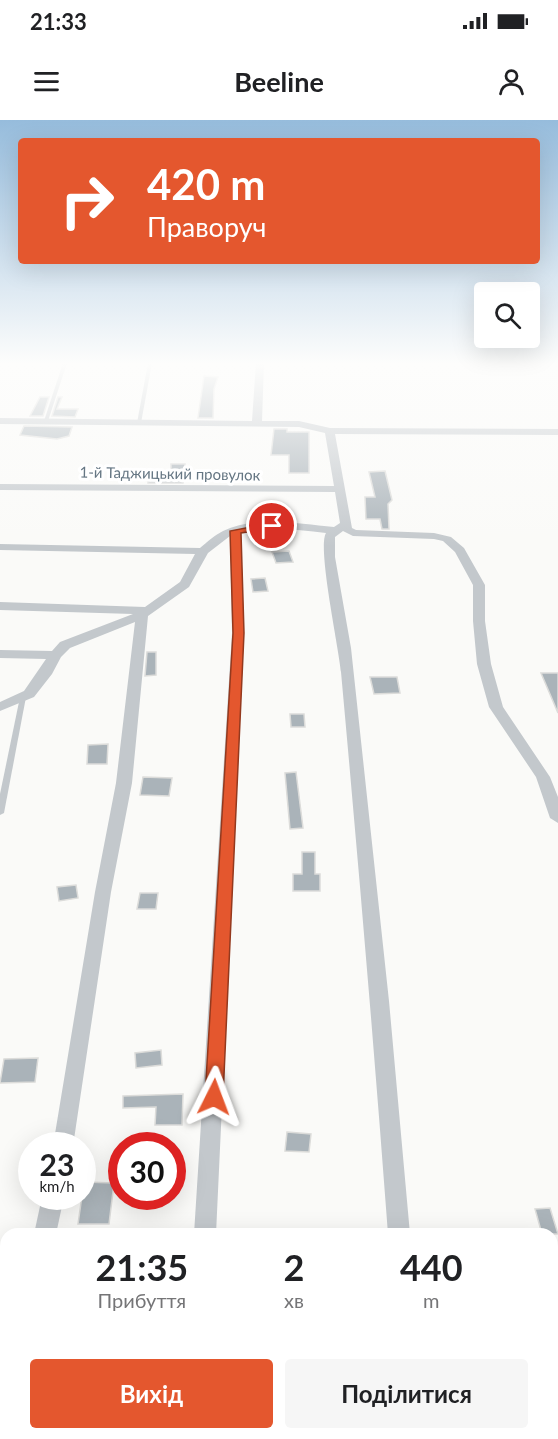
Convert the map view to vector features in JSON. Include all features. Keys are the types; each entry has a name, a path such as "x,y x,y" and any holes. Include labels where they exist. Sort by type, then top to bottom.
{"street":[{"path":"301,425 330,431 558,432"},
{"path":"330,431 340,489 342,528"},
{"name":"1-й Таджицький провулок","path":"0,487 199,490 340,489"},
{"path":"0,707 29,694 45,674 55,655 66,645 144,613 185,584 203,551 214,541 236,531 255,526 288,526 342,528 353,533 434,536 447,539 460,550 478,585 484,664 496,707 543,777 558,818"},
{"path":"342,528 329,536 329,557 345,648 379,990 399,1228"},
{"path":"206,1228 238,633 236,531"},
{"path":"0,548 203,551"},
{"path":"0,606 144,613"},
{"path":"65,1132 103,892 124,783 144,613"},
{"path":"0,654 55,655"},
{"path":"46,1228 50,1210"}],"lane":[{"path":"0,813 23,697"}],"building":[{"path":"24,426 72,427 69,436 57,439 20,435"},
{"path":"274,429 287,429 287,432 309,432 309,473 289,473 289,455 271,455"},
{"path":"171,464 185,464 183,483 148,483 148,474 171,474"},
{"path":"385,471 392,500 388,504 389,529 382,529 380,519 366,519 365,497 375,497 369,472"},
{"path":"289,551 293,562 276,563 272,552"},
{"path":"265,578 268,591 253,592 251,579"},
{"path":"147,652 156,652 156,675 145,676"},
{"path":"541,673 558,673 558,713"},
{"path":"370,677 397,677 400,693 374,694"},
{"path":"290,714 304,714 305,727 291,727"},
{"path":"108,744 107,764 87,764 88,745"},
{"path":"296,772 303,828 290,829 285,773"},
{"path":"143,777 172,778 169,796 140,795"},
{"path":"302,852 315,852 315,874 320,874 320,891 293,891 293,874 302,874"},
{"path":"76,885 78,898 59,901 57,887"},
{"path":"140,893 158,893 156,909 137,909"},
{"path":"161,1050 162,1065 136,1068 135,1053"},
{"path":"38,1058 35,1082 0,1083 4,1059"},
{"path":"183,1094 182,1125 155,1125 156,1107 123,1108 123,1096"},
{"path":"287,1132 311,1134 309,1152 285,1151"},
{"path":"96,1182 108,1183 108,1210 111,1210 109,1224 78,1224 80,1210 96,1210"},
{"path":"550,1208 556,1228 540,1228 535,1209"}],"route":[{"path":"214,1097 238,633 236,531 255,526 272,526"}]}
